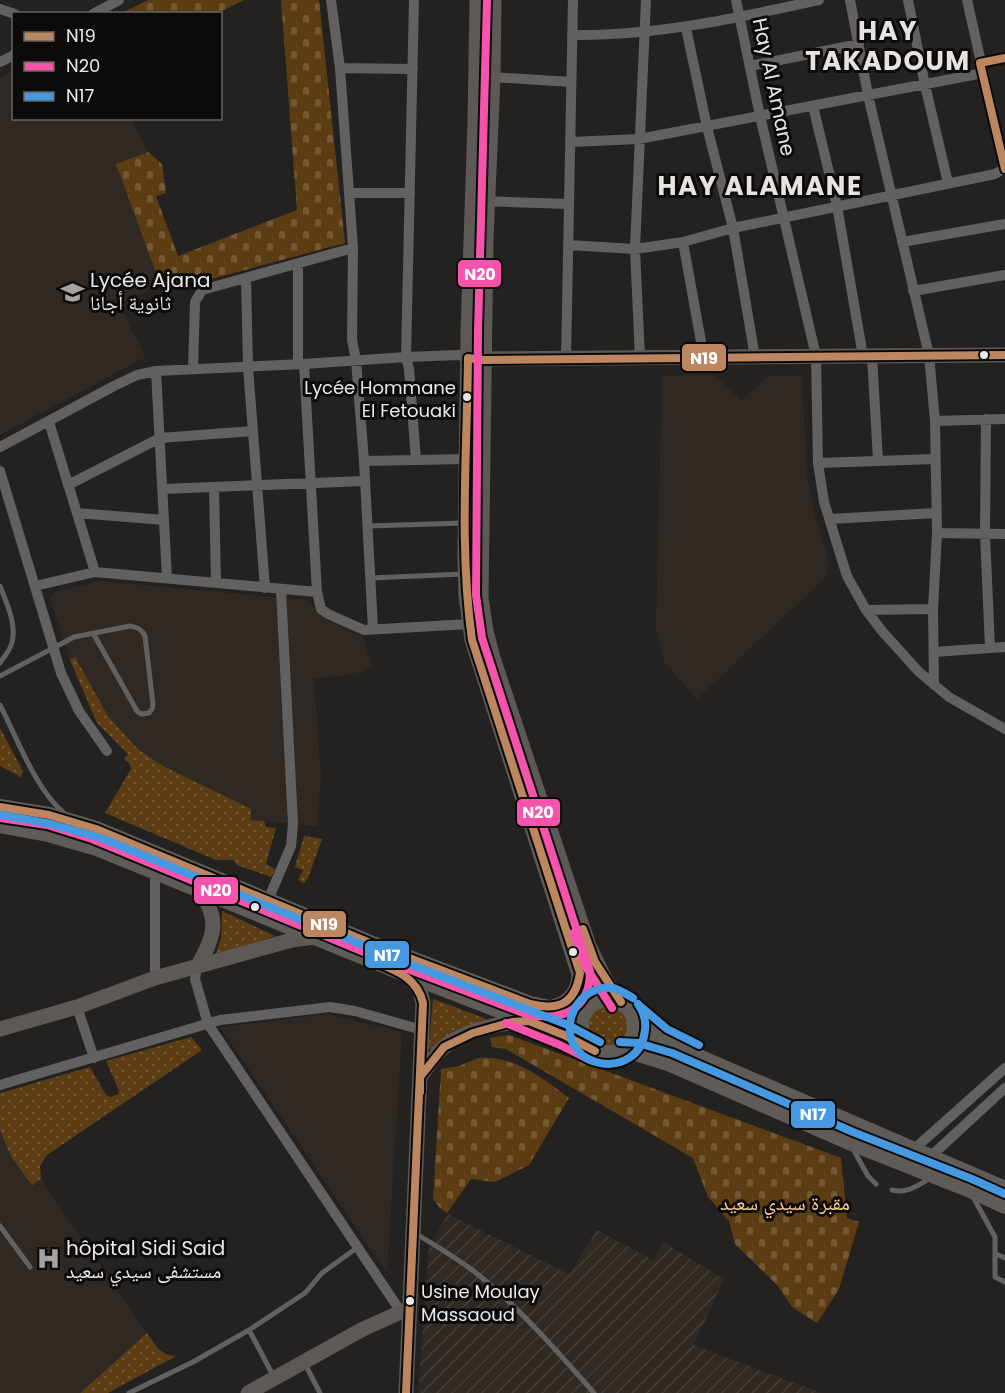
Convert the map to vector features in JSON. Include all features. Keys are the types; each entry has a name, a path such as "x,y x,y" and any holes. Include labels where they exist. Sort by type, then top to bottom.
{"main road":[{"path":"477,0 476,76 480,201 478,273 468,358 466,596 472,640 589,1007 581,1023 581,1031 584,1039 595,1051"},
{"path":"480,201 493,78 494,0"},
{"path":"478,273 484,360 481,571 486,631 589,946 606,981 636,1022 632,1040 619,1052"},
{"path":"468,358 484,360 1005,355"},
{"path":"0,807 72,820 134,843 397,954 530,1004 550,1008 589,1007 605,999 627,1008 656,1036 671,1045 1005,1189"},
{"path":"0,825 48,834 97,848 408,975 564,1035 595,1051 611,1054 636,1053 668,1063 849,1142 1005,1206"},
{"path":"197,967 212,937 214,925 209,903 200,891"},
{"path":"0,1029 77,1007 154,978 292,940 314,937"},
{"path":"550,1008 560,1006 576,993 580,973"},
{"path":"406,1393 405,1312 414,1232 422,1030 422,995 408,975"},
{"path":"420,1077 444,1047 458,1039 486,1028 529,1021"},
{"path":"248,1393 269,1385 304,1362 363,1329 405,1312"}],"street":[{"path":"97,12 119,0"},
{"path":"331,0 340,68 353,249 352,340 356,360 364,461 373,629"},
{"path":"414,0 406,357 409,369 416,460"},
{"path":"566,359 573,0"},
{"path":"640,358 635,249 646,0"},
{"name":"Hay Al Amane","path":"736,0 760,116 816,357 818,463 824,502 847,576 866,610 900,652 934,685 965,707 1005,729"},
{"path":"572,35 645,33 686,28 797,2 819,0"},
{"path":"850,0 868,95 929,355 935,421 937,533 933,609 934,685"},
{"path":"908,0 948,183"},
{"path":"568,245 635,249 683,242 783,217 995,174 1005,168 967,0"},
{"path":"686,28 707,127 734,228 755,357"},
{"path":"750,66 859,44"},
{"path":"570,142 639,139 925,85 982,68 1005,58"},
{"path":"340,68 413,69"},
{"path":"476,76 571,82"},
{"path":"813,106 837,206 867,356 879,460"},
{"path":"349,193 410,193"},
{"path":"480,201 568,204"},
{"path":"902,242 1005,224"},
{"path":"683,242 704,358"},
{"path":"193,369 196,298 202,290 353,249"},
{"path":"298,264 301,364 312,483 317,592 321,609 357,628 470,624"},
{"path":"913,291 1005,275"},
{"path":"246,278 248,367 265,588"},
{"path":"0,447 114,386 137,375 156,371 406,357 459,355 468,358"},
{"path":"156,371 167,578"},
{"path":"986,419 985,534 990,648"},
{"path":"935,421 1005,419"},
{"path":"49,422 95,572"},
{"path":"68,485 160,438 253,431"},
{"path":"364,461 467,459"},
{"path":"818,463 935,459"},
{"path":"0,471 53,647 69,692 79,711 107,750"},
{"path":"163,489 364,481"},
{"path":"214,487 216,583"},
{"path":"77,513 164,520"},
{"path":"830,519 936,513"},
{"path":"937,533 1005,534"},
{"path":"35,586 95,572 317,592"},
{"path":"268,900 291,846 293,824 281,590"},
{"path":"866,610 933,609"},
{"path":"934,652 1005,648"},
{"path":"154,978 155,873"},
{"path":"197,967 195,980 208,1024 358,1247 405,1312"},
{"path":"77,1007 94,1058"},
{"path":"0,1085 220,1020 330,1007 355,1011 422,1030"},
{"path":"913,1150 1004,1069"},
{"path":"930,1157 1005,1088"}],"lane":[{"path":"368,526 465,523"},
{"path":"370,578 465,574"},
{"path":"0,586 9,611 13,635 10,648 0,663"},
{"path":"0,676 74,637 93,633 129,626 139,628 146,641 153,704 153,709 149,713 144,714 137,711 93,633"},
{"path":"0,705 43,790 54,805 72,820"},
{"path":"849,1142 868,1176 876,1184"},
{"path":"892,1190 897,1192 910,1190 934,1176"},
{"path":"968,1189 992,1229 996,1254 994,1274 997,1279 1005,1282"},
{"path":"0,1226 30,1267"},
{"path":"414,1232 480,1276 568,1363 594,1393"},
{"path":"129,1393 193,1362 249,1330 305,1293 322,1273 358,1247"},
{"path":"996,1254 1005,1257"},
{"path":"249,1330 269,1385"},
{"path":"304,1362 320,1393"}],"shaded area":[{"name":"Lycée Ajana ثانوية أجانا","path":"12,72 12,120 132,120 148,152 117,164 160,284 127,301 123,313 146,357 0,435 0,78"},
{"path":"715,375 741,401 769,376 802,376 807,476 815,517 828,558 827,576 697,699 665,663 656,629 662,376"},
{"path":"100,581 307,600 322,617 362,636 372,665 360,672 314,679 321,777 317,826 250,820 147,757 108,716 75,658 70,660 50,598 56,592"},
{"path":"328,1014 402,1032 387,1273 220,1027"},
{"name":"hôpital Sidi Said مستشفى سيدي سعيد","path":"0,1131 12,1158 32,1185 41,1179 147,1333 79,1393 0,1393"},
{"path":"448,1214 569,1274 597,1230 653,1260 663,1242 724,1279 694,1345 821,1393 418,1393 429,1246"}],"green space":[{"path":"148,0 244,0 220,12 124,12"},
{"path":"281,0 319,0 345,243 163,292 116,164 148,152 162,164 166,193 156,196 178,256 297,210"},
{"path":"75,657 108,716 139,750 163,766 251,809 250,820 264,821 266,827 276,828 266,864 275,869 271,877 237,865 233,860 216,860 105,813 131,769 130,764 124,759 128,754 97,723 70,660"},
{"path":"0,728 23,771 21,777 0,766"},
{"path":"304,836 322,839 308,878 304,883 298,880 303,870 295,867"},
{"path":"222,911 275,936 215,956 221,939"},
{"path":"433,999 487,1019 454,1031 432,1050 428,1049"},
{"path":"608,1006 622,1012 628,1026 622,1040 608,1046 594,1040 588,1026 594,1012"},
{"name":"مقبرة سيدي سعيد","path":"509,1035 841,1158 847,1218 859,1222 839,1289 817,1323 792,1307 778,1286 735,1244 729,1221 708,1197 693,1158 506,1049 492,1047 490,1038"},
{"path":"191,1037 202,1050 47,1155 40,1166 41,1179 32,1185 12,1158 0,1131 0,1093 90,1067 106,1095 110,1097 118,1094 119,1091 106,1061"},
{"path":"478,1058 492,1058 516,1064 569,1098 529,1165 495,1182 471,1179 447,1213 433,1199 441,1069 459,1066"},
{"path":"147,1333 162,1352 176,1356 108,1393 80,1393"}],"transit line":[{"name":"N20","path":"0,818 47,825 92,839 371,955 526,1014 539,1016 562,1014 579,1004 585,996 590,971 482,638 476,595 478,331 487,0"},
{"name":"N19","path":"1005,58 980,63 1005,169"},
{"name":"N19","path":"0,807 49,815 96,829 375,945 530,1004 549,1006 564,1003 574,992 580,973 472,640 465,535 468,358 484,360 1005,355"},
{"name":"N17","path":"2,815 51,824 101,838 412,965 568,1025 600,1042"},
{"name":"N19","path":"583,929 595,962 621,1002"},
{"name":"N20","path":"573,933 586,967 612,1008"},
{"name":"N19","path":"372,961 404,976 416,987 423,1003 406,1393"},
{"name":"N17","path":"633,998 612,988 605,988 598,989 581,1000 571,1018 571,1036 577,1050 588,1059 602,1063 616,1063 630,1058 640,1047 645,1030 644,1017 638,1004"},
{"name":"N17","path":"640,1006 667,1029 699,1045"},
{"name":"N19","path":"420,1092 420,1077 444,1047 473,1033 512,1022 529,1021 595,1051"},
{"name":"N20","path":"506,1023 590,1060"},
{"name":"N17","path":"620,1042 638,1043 672,1053 853,1132 1005,1194"}],"place":[{"name":"Lycée Ajana ثانوية أجانا","path":"72,292"},
{"name":"Lycée Hommane El Fetouaki","path":"467,397"},
{"name":"hôpital Sidi Said مستشفى سيدي سعيد","path":"48,1259"},
{"name":"Usine Moulay Massaoud","path":"410,1301"}],"district":[{"name":"HAY TAKADOUM","path":"888,46"},
{"name":"HAY ALAMANE","path":"760,186"}]}
